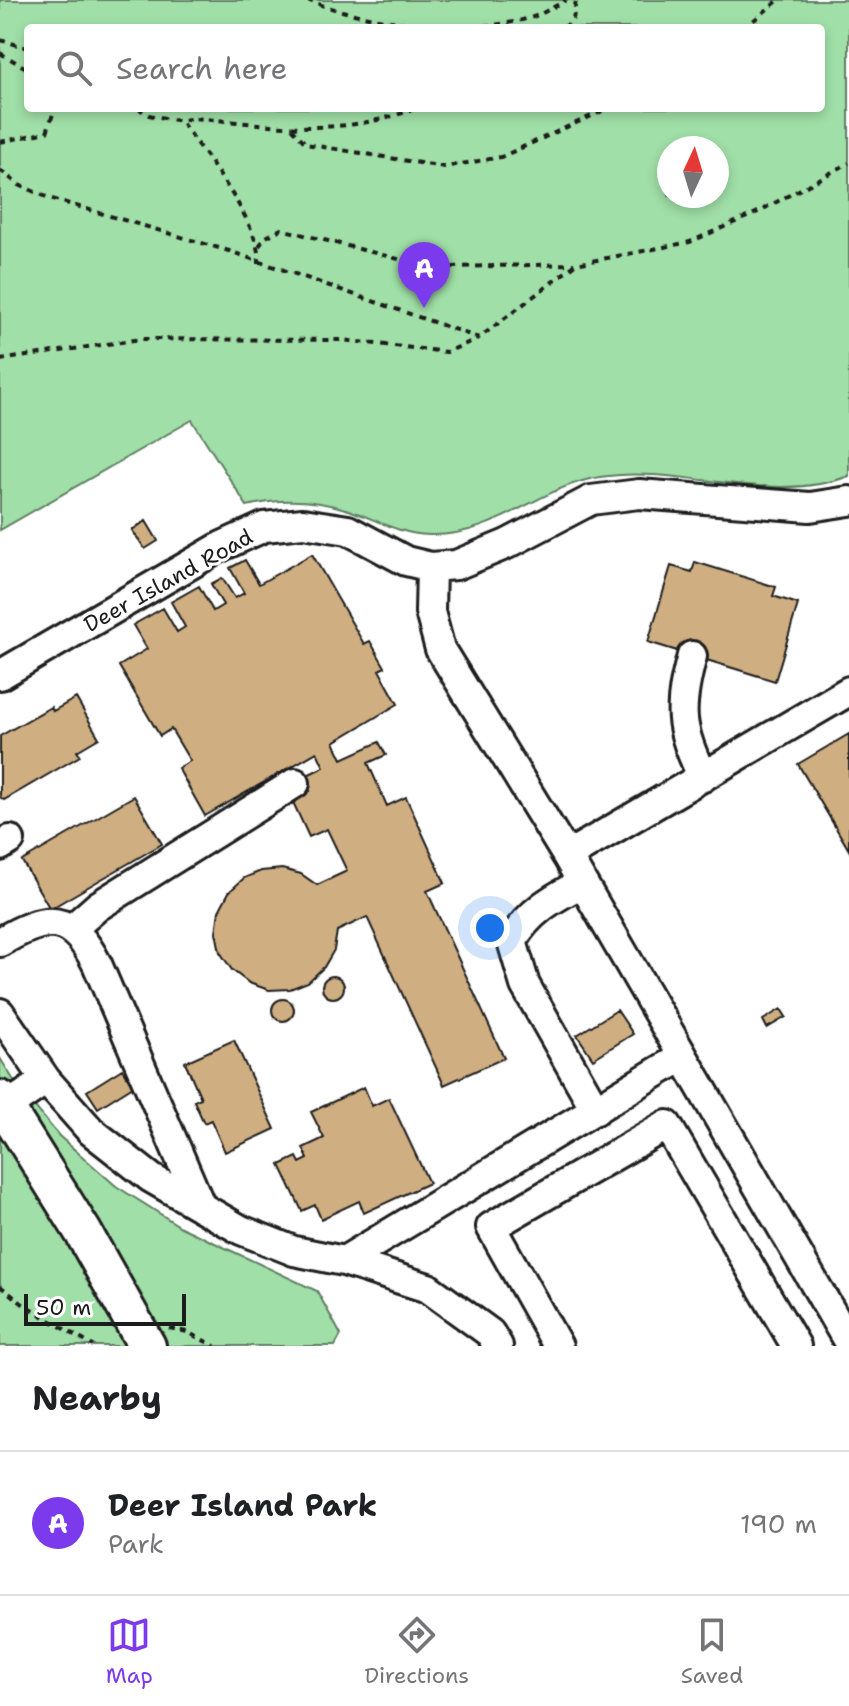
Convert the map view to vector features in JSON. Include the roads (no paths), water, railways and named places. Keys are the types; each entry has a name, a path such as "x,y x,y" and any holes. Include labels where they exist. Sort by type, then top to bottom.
{"main road":[{"path":"3,1104 83,1232 147,1346"}],"street":[{"name":"Deer Island Road","path":"0,675 222,546 264,527 303,523 348,530 406,561 431,567 456,565 507,544 591,500 639,494 769,506 810,507 849,501"},
{"path":"431,567 430,612 440,649 567,856 849,1343"},
{"path":"692,656 680,702 682,727 703,777"},
{"path":"567,856 849,691"},
{"path":"0,942 23,928 40,924 73,928 98,906 295,783"},
{"path":"582,883 550,900 522,922 512,941 525,985 596,1110"},
{"path":"73,928 97,964 201,1207"},
{"path":"0,1013 46,1080 91,1131 151,1178 241,1230 294,1251 344,1261 428,1288 490,1333 498,1346"},
{"path":"344,1261 682,1057"},
{"path":"3,1104 46,1080"},
{"path":"558,1346 491,1227 667,1125 796,1346"}],"place":[{"name":"Deer Island Park","path":"424,308"}]}
